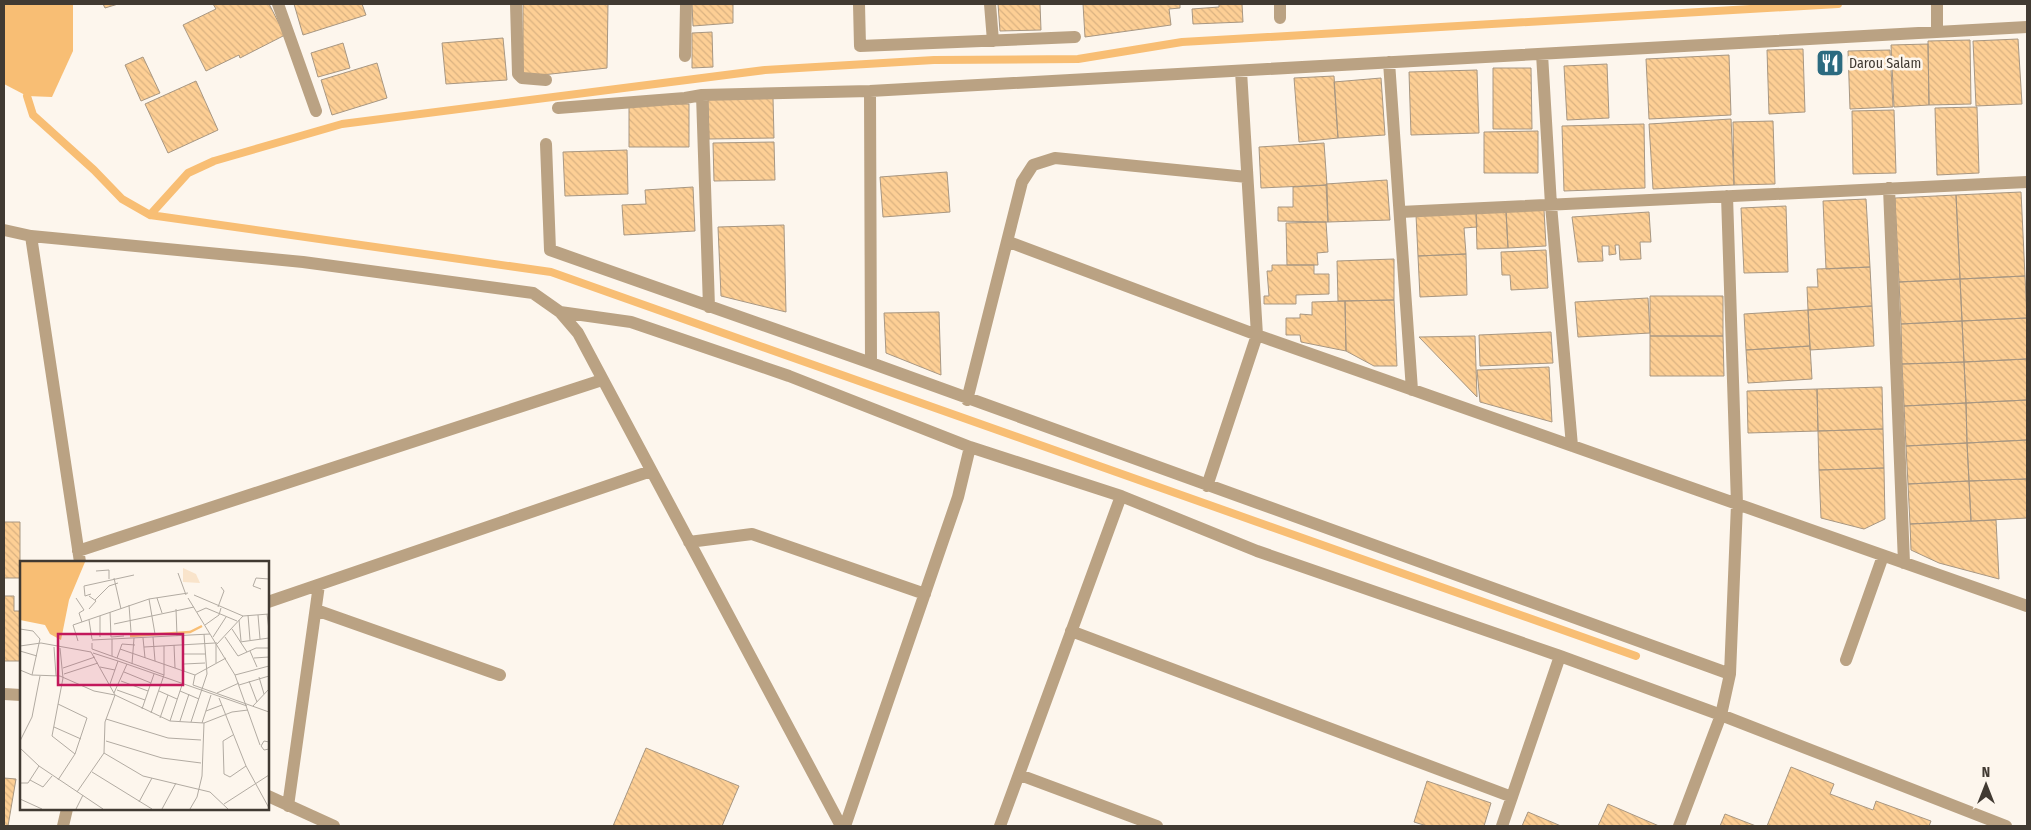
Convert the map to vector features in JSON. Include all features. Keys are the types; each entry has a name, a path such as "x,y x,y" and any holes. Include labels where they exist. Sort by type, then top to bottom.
{"street":[{"path":"278,4 316,111"},
{"path":"516,4 518,74 522,78 546,80"},
{"path":"685,56 686,4"},
{"path":"859,4 860,46 1075,37"},
{"path":"990,4 993,41"},
{"path":"1280,4 1280,18"},
{"path":"1937,8 1937,32"},
{"path":"558,108 702,95 870,91 2027,27"},
{"path":"1542,54 1551,205 1572,446"},
{"path":"1389,62 1412,390"},
{"path":"1207,486 1257,335 1240,71"},
{"path":"870,91 871,363"},
{"path":"702,95 709,307"},
{"path":"546,144 550,250 871,363 966,400 1730,674"},
{"path":"966,400 1009,242 1022,182 1032,165 1055,158 1247,178"},
{"path":"1400,212 2027,182"},
{"path":"1889,188 1904,563"},
{"path":"1679,826 1721,716 1730,674 1737,504 1726,196"},
{"path":"4,230 31,236 303,262 532,293 560,312 578,333 841,826"},
{"path":"31,236 79,557 602,380"},
{"path":"1009,242 1257,335 2027,606"},
{"path":"560,312 631,322 789,376 970,447 1121,496 1257,551 1560,656 2006,826"},
{"path":"845,826 958,497 970,447"},
{"path":"269,602 651,471"},
{"path":"1000,826 1121,496"},
{"path":"690,542 752,534 925,594"},
{"path":"1846,660 1884,556"},
{"path":"288,806 319,585"},
{"path":"316,610 500,675"},
{"path":"1070,631 1512,797"},
{"path":"1502,826 1560,656"},
{"path":"4,694 20,695"},
{"path":"1020,775 1157,826"},
{"path":"269,796 334,826"},
{"path":"63,826 67,810"}],"shaded area":[{"path":"4,4 73,4 73,51 52,97 27,96 4,84"}],"building":[{"path":"103,4 118,4 105,8"},
{"path":"213,4 269,4 285,35 240,58 239,55 206,71 183,25 216,9"},
{"path":"294,4 362,4 366,15 303,35"},
{"path":"523,4 608,4 607,68 523,77"},
{"path":"692,4 733,4 733,23 693,26"},
{"path":"998,4 1040,4 1041,30 1000,31"},
{"path":"1083,4 1180,4 1180,8 1169,9 1171,25 1085,37"},
{"path":"1219,4 1242,4 1243,22 1193,24 1192,9 1219,7"},
{"path":"712,32 713,67 692,68 692,33"},
{"path":"503,38 507,80 446,84 442,43"},
{"path":"2018,39 2022,104 1976,106 1973,41"},
{"path":"1970,40 1971,104 1929,105 1928,41"},
{"path":"343,43 350,68 318,77 311,53"},
{"path":"1928,44 1929,105 1894,107 1891,45"},
{"path":"1803,49 1805,112 1769,114 1767,50"},
{"path":"1890,50 1893,107 1850,109 1848,51"},
{"path":"1729,55 1731,115 1649,119 1646,59"},
{"path":"143,57 160,93 141,101 125,65"},
{"path":"377,63 387,98 332,115 321,80"},
{"path":"1607,64 1609,118 1567,120 1564,66"},
{"path":"1493,68 1531,68 1532,129 1493,129"},
{"path":"1477,70 1479,133 1411,135 1409,72"},
{"path":"1334,76 1338,138 1299,142 1294,78"},
{"path":"1381,78 1385,135 1338,138 1334,82"},
{"path":"196,81 218,130 168,153 145,104"},
{"path":"773,98 774,138 709,139 708,99"},
{"path":"629,104 689,104 689,147 629,147"},
{"path":"1977,107 1979,173 1937,175 1935,108"},
{"path":"1894,110 1896,173 1853,174 1852,111"},
{"path":"1731,119 1734,185 1653,189 1649,124"},
{"path":"1773,121 1775,184 1734,185 1733,122"},
{"path":"1644,124 1645,188 1564,191 1562,126"},
{"path":"1538,131 1538,173 1484,173 1484,132"},
{"path":"774,142 775,180 714,181 713,143"},
{"path":"1324,143 1327,185 1261,188 1259,147"},
{"path":"627,150 628,194 565,196 563,152"},
{"path":"947,172 950,212 883,217 880,177"},
{"path":"1387,180 1390,220 1328,222 1326,184"},
{"path":"1327,185 1328,222 1278,221 1278,207 1293,207 1293,187"},
{"path":"693,187 695,231 624,235 622,205 646,204 645,190"},
{"path":"2021,192 2025,276 1960,279 1956,195"},
{"path":"1956,195 1960,279 1899,282 1895,198"},
{"path":"1866,199 1870,267 1826,269 1823,201"},
{"path":"1786,206 1788,272 1744,273 1741,208"},
{"path":"1544,210 1546,246 1508,248 1506,211"},
{"path":"1506,211 1508,248 1477,249 1476,212"},
{"path":"1476,212 1477,227 1464,228 1466,254 1418,256 1416,215"},
{"path":"1649,212 1651,242 1640,242 1641,259 1620,260 1619,245 1615,245 1616,254 1609,255 1609,246 1602,246 1603,261 1578,262 1572,217"},
{"path":"1326,222 1328,252 1317,253 1318,265 1287,265 1286,223"},
{"path":"784,225 786,312 721,296 718,227"},
{"path":"1546,250 1548,288 1511,290 1510,275 1502,275 1501,252"},
{"path":"1466,254 1467,295 1420,297 1418,256"},
{"path":"1394,259 1394,300 1338,301 1337,261"},
{"path":"1272,265 1314,265 1314,274 1329,274 1329,294 1296,295 1296,304 1264,304 1264,296 1269,296 1267,271 1272,271"},
{"path":"1870,267 1872,306 1808,310 1807,287 1818,287 1817,269"},
{"path":"2025,276 2027,318 1962,321 1960,279"},
{"path":"1960,279 1962,321 1901,324 1899,282"},
{"path":"1650,296 1723,296 1723,336 1650,336"},
{"path":"1648,298 1650,333 1578,337 1575,302"},
{"path":"1394,300 1397,366 1374,366 1346,351 1345,301"},
{"path":"1345,301 1346,351 1301,342 1300,335 1286,335 1286,318 1300,318 1300,314 1312,315 1312,302"},
{"path":"1872,306 1874,346 1810,350 1808,310"},
{"path":"1808,310 1810,346 1746,350 1744,314"},
{"path":"939,312 941,375 886,353 884,313"},
{"path":"2027,318 2027,359 1964,362 1962,321"},
{"path":"1962,321 1964,362 1902,364 1901,324"},
{"path":"1551,332 1553,363 1480,366 1479,335"},
{"path":"1475,336 1477,397 1419,337"},
{"path":"1650,336 1723,336 1724,376 1650,376"},
{"path":"1810,346 1812,379 1748,383 1746,350"},
{"path":"2027,359 2027,400 1966,403 1964,362"},
{"path":"1964,362 1966,403 1904,406 1902,364"},
{"path":"1549,367 1552,422 1480,402 1477,370"},
{"path":"1882,387 1883,429 1818,431 1817,389"},
{"path":"1817,389 1818,431 1748,433 1747,391"},
{"path":"2027,400 2027,440 1967,443 1966,403"},
{"path":"1966,403 1967,443 1906,446 1904,406"},
{"path":"1883,429 1884,468 1819,470 1818,431"},
{"path":"2027,440 2027,479 1969,481 1967,443"},
{"path":"1967,443 1969,481 1908,484 1906,446"},
{"path":"1884,468 1885,519 1864,529 1821,518 1819,470"},
{"path":"2027,479 2027,518 1971,521 1969,481"},
{"path":"1969,481 1971,521 1910,524 1908,484"},
{"path":"1996,520 1999,579 1939,563 1911,550 1910,524"},
{"path":"4,522 20,522 20,578 4,578"},
{"path":"4,596 14,596 14,611 20,611 20,661 4,661"},
{"path":"646,748 739,786 722,826 613,826"},
{"path":"1791,767 1834,784 1830,794 1873,810 1876,801 1931,821 1929,826 1767,826"},
{"path":"4,778 16,779 8,826 4,826"},
{"path":"1427,781 1491,803 1484,826 1427,826 1414,822"},
{"path":"1608,804 1659,826 1598,826"},
{"path":"1528,812 1561,826 1522,826"},
{"path":"1725,814 1756,826 1720,826"}],"waterway":[{"path":"150,215 188,173 214,161 342,124 765,70 934,60 1078,59 1182,42 1838,4"},
{"path":"27,96 33,115 94,170 122,199 150,215 551,272 1636,656"}],"place":[{"name":"Darou Salam","path":"1830,63"}]}
